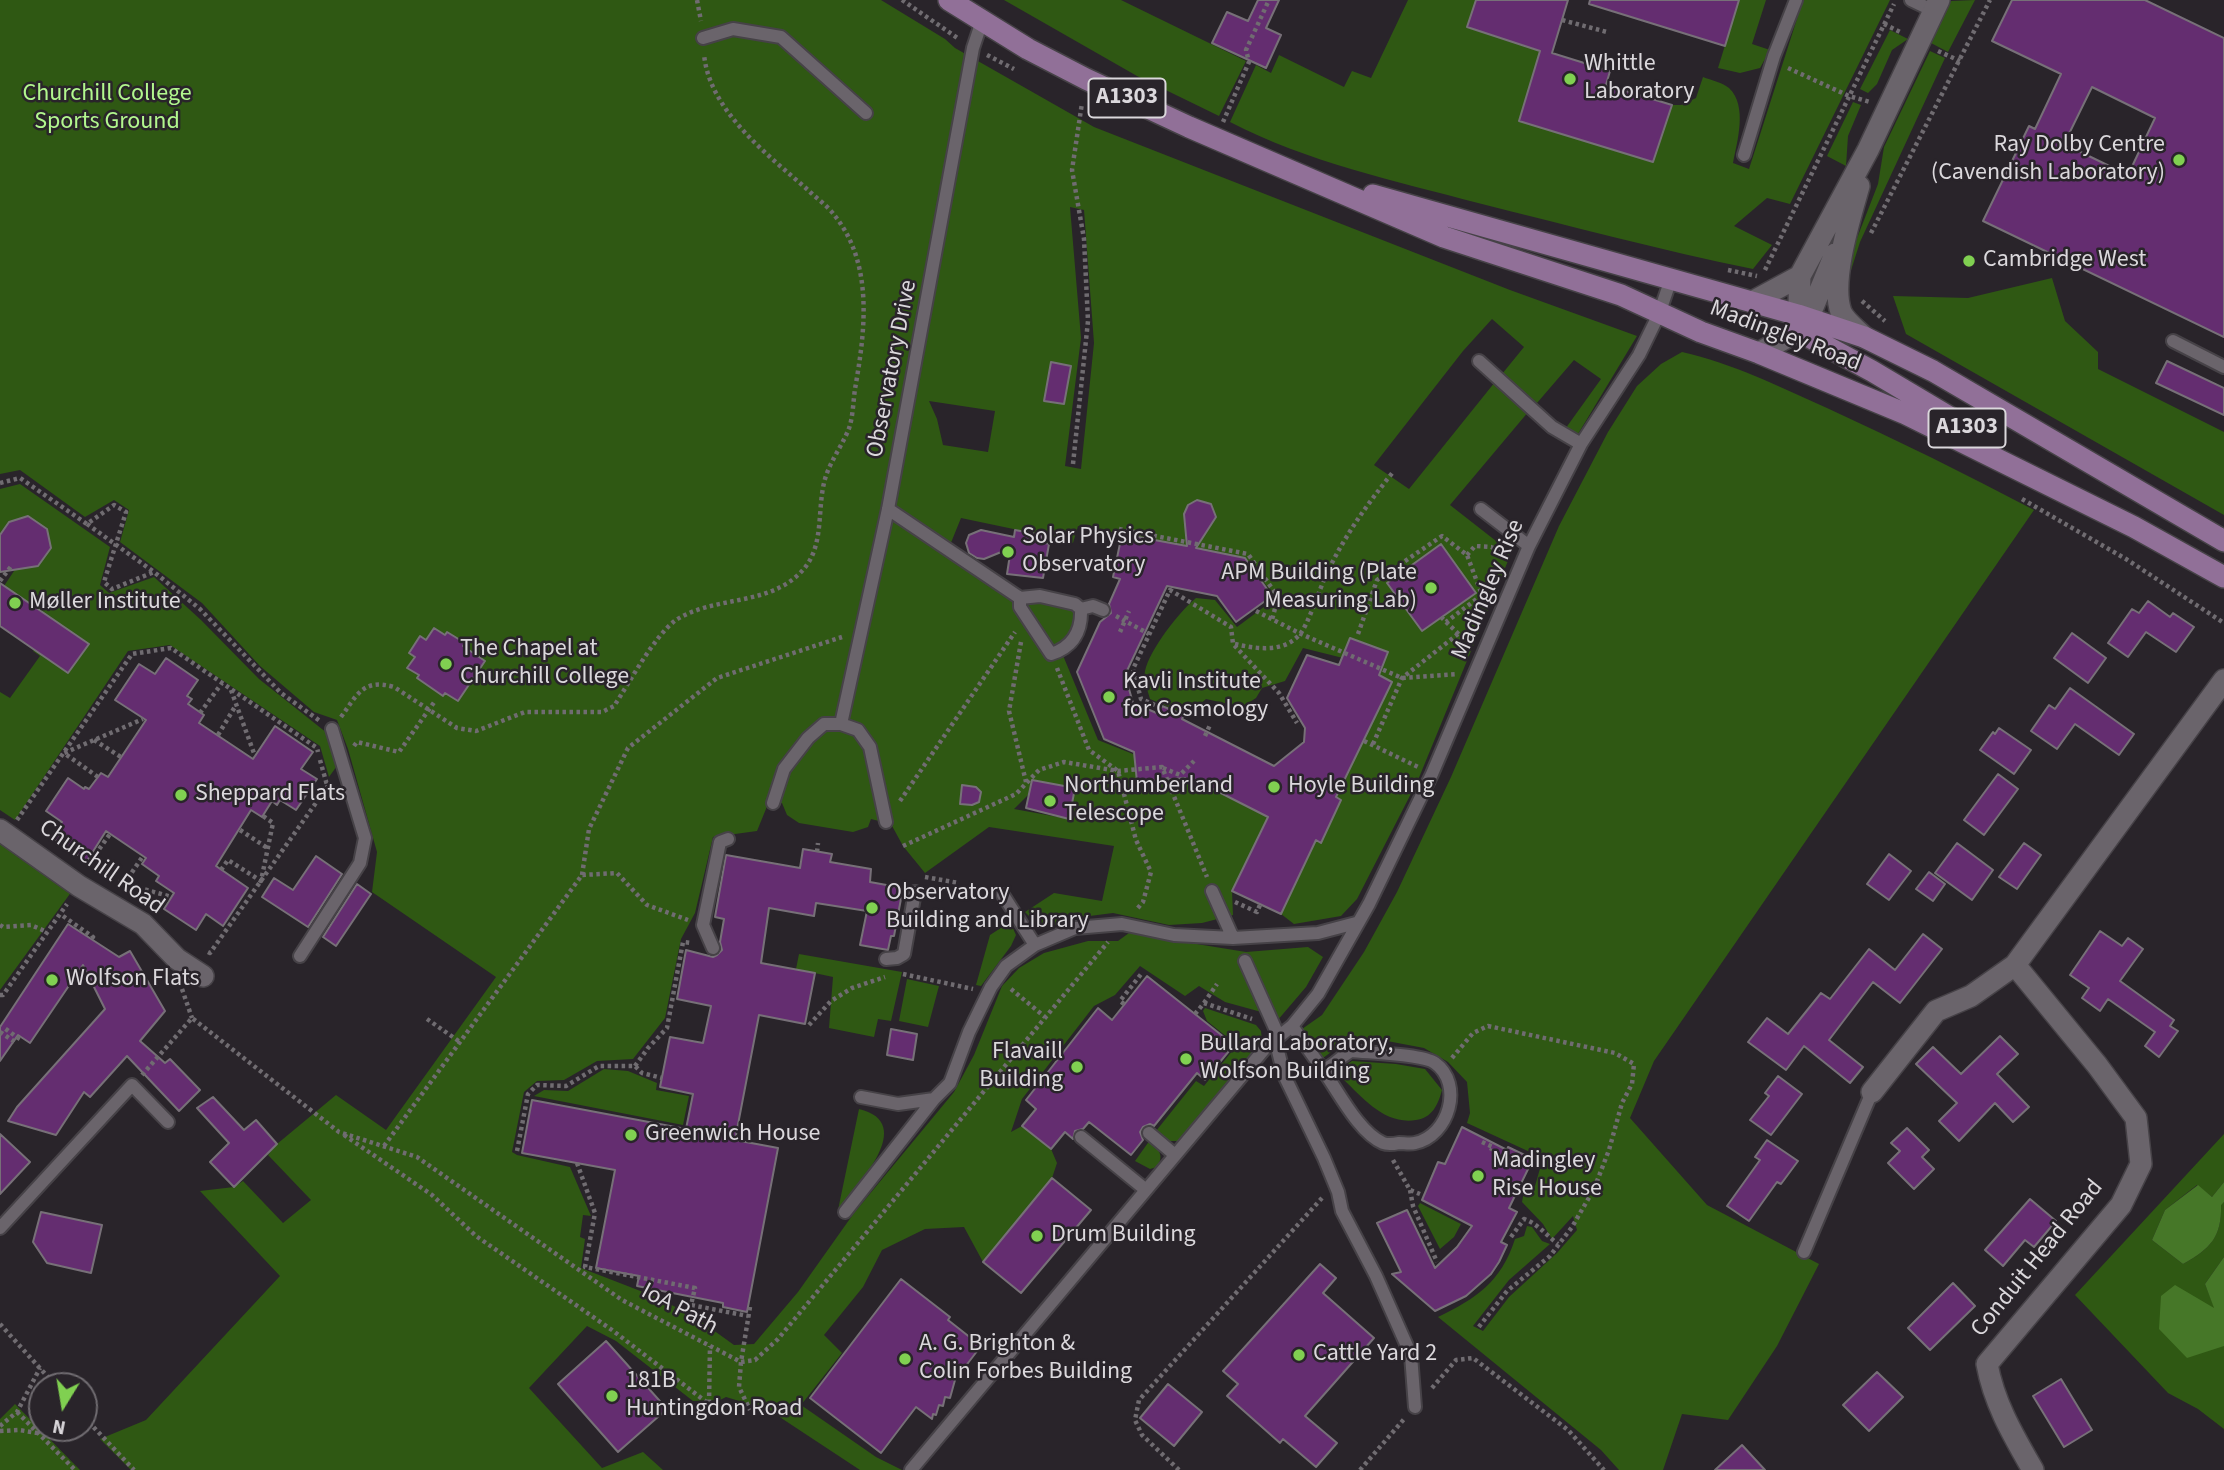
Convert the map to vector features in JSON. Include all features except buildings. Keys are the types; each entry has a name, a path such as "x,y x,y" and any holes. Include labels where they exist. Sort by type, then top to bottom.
{"main road":[{"name":"Madingley Road","path":"949,0 1028,49 1189,127 1444,237 1621,295 1700,332 1759,353 1906,414 2134,527 2224,577"},
{"name":"Madingley Road","path":"1313,179 1485,225 1752,302 1801,321 1864,337 1933,371 2224,541"},
{"name":"A1303","path":"1801,321 1872,371 2134,527"}],"street":[{"path":"1801,321 1800,276 1868,150 1937,6"},
{"path":"1864,337 1842,315 1837,291 1849,223 1868,150"},
{"path":"1759,353 1801,321 1849,223"},
{"path":"1752,302 1800,276"},
{"path":"1872,1092 1936,1011 1971,996 2015,965 2222,688"},
{"name":"Churchill Road","path":"3,832 86,881 143,925 177,959 203,976"},
{"name":"Conduit Head Road","path":"2015,965 2097,1065 2136,1118 2141,1164 2120,1205 1987,1364 1991,1385 2003,1417 2033,1470"}],"lane":[{"path":"1744,155 1774,56 1796,0"},
{"path":"1911,0 1937,6"},
{"name":"Observatory Drive","path":"841,724 888,509 973,48 982,21"},
{"path":"703,38 733,29 781,37 866,113"},
{"name":"Madingley Rise","path":"911,1470 1267,1046 1292,1026 1318,994 1369,904 1432,774 1529,546 1581,444 1639,355 1659,314 1671,279"},
{"path":"2173,341 2224,367"},
{"path":"1479,361 1552,427 1581,444"},
{"path":"888,509 1020,598 1040,596 1076,604 1081,609 1082,624 1064,650 1051,654 1020,607 1020,598"},
{"path":"1481,509 1529,546"},
{"path":"1081,609 1093,606 1103,610"},
{"path":"774,803 784,769 808,738 824,724 841,724 858,730 870,747 886,822"},
{"path":"300,957 360,863 365,838 332,729"},
{"path":"713,948 704,925 720,842 727,839"},
{"path":"1212,891 1233,938"},
{"path":"887,959 904,954 915,892"},
{"path":"1003,895 1035,945"},
{"path":"845,1212 934,1099 950,1083 969,1032 991,986 1006,966 1035,945 1075,928 1122,925 1174,935 1233,938 1318,933 1356,923"},
{"path":"1245,961 1277,1038 1283,1075 1335,1184 1342,1211 1376,1276 1411,1355 1415,1407"},
{"path":"1292,1026 1364,1129 1385,1144 1416,1143 1432,1135 1449,1111 1451,1095 1448,1078 1434,1062 1422,1058 1351,1051 1323,1070"},
{"path":"0,1228 132,1085 168,1122"},
{"path":"1804,1252 1872,1092"},
{"path":"861,1097 898,1104 934,1099"},
{"path":"1149,1133 1175,1155"},
{"path":"1081,1138 1146,1190"}],"path":[{"path":"0,483 20,478 154,572 200,609 281,693 332,729 359,692 369,684 394,687 457,727 476,731 525,712 602,712 614,706 662,633 676,621 696,610 778,590 800,574 816,550 825,481 849,429 864,337 863,286 853,246 835,215 759,147 736,122 714,89 706,70 697,0"},
{"path":"1222,126 1249,62 1246,50 1269,0"},
{"path":"1722,269 1762,276 1896,0"},
{"path":"1870,235 1990,0"},
{"path":"1562,20 1607,32"},
{"path":"1774,56 1782,66 1849,96 1887,108"},
{"path":"1073,464 1088,321 1084,239 1072,170 1082,103"},
{"path":"1233,644 1256,649 1281,647 1301,634 1326,575 1352,524 1394,472"},
{"path":"2013,493 2126,559 2224,623"},
{"path":"87,524 114,505 126,512 104,582 112,589 154,572"},
{"path":"1119,529 1248,554 1278,597 1272,620"},
{"path":"1181,540 1183,533"},
{"path":"1358,634 1377,580 1442,536 1467,555 1482,595 1446,622"},
{"path":"1467,555 1475,546 1491,547 1524,559"},
{"path":"0,581 12,565"},
{"path":"1155,705 1141,699 1133,669 1170,590 1231,627 1233,644 1279,693 1297,723"},
{"path":"1103,610 1149,634"},
{"path":"1120,632 1129,611"},
{"path":"1256,611 1301,634 1402,678 1476,673"},
{"path":"1026,617 1009,711 1026,782"},
{"path":"886,822 1026,617"},
{"path":"1441,617 1483,658"},
{"path":"384,1146 582,875 589,828 628,748 717,678 860,631"},
{"path":"1373,744 1402,678 1458,634"},
{"path":"3,832 64,753 132,654 171,648 317,748 327,786"},
{"path":"741,1362 755,1360 778,1339 1143,902 1151,872 1136,841 1118,771 1090,750 1051,654"},
{"path":"200,713 222,682"},
{"path":"231,689 256,756"},
{"path":"201,947 210,953 357,741 399,752 435,701"},
{"path":"218,735 236,705"},
{"path":"64,753 144,719"},
{"path":"1205,736 1210,725"},
{"path":"93,740 121,757"},
{"path":"1364,741 1432,774"},
{"path":"64,753 99,777"},
{"path":"903,846 1016,794 1039,770 1064,762 1118,771 1162,767 1180,775 1194,761"},
{"path":"1162,767 1212,891"},
{"path":"261,881 273,823 263,816"},
{"path":"240,830 269,849"},
{"path":"0,995 3,995 86,881 84,870 110,834"},
{"path":"817,852 818,843"},
{"path":"124,884 143,856"},
{"path":"221,870 228,860 261,881"},
{"path":"582,875 617,873 647,905 704,925"},
{"path":"925,877 959,883"},
{"path":"114,881 172,897"},
{"path":"63,916 93,937 91,939"},
{"path":"0,925 31,925 47,932"},
{"path":"635,1066 667,1028 683,942 713,948"},
{"path":"809,1024 831,1001 852,988 895,973 980,990 1002,983 1045,1017"},
{"path":"1124,1004 1120,1001 1142,973"},
{"path":"1195,1014 1217,984"},
{"path":"1204,1003 1254,1020"},
{"name":"IoA Path","path":"132,1085 192,1018 339,1132 417,1157 622,1300 741,1362"},
{"path":"427,1018 460,1042"},
{"path":"1442,1070 1473,1033 1488,1026 1615,1053 1634,1064 1632,1084 1622,1103 1609,1150 1594,1189 1572,1227 1550,1256 1507,1291 1478,1328"},
{"path":"517,1151 528,1094 537,1085 566,1086 599,1066 635,1066 642,1073 662,1077"},
{"path":"339,1132 432,1195 476,1236 612,1331 709,1404 710,1346"},
{"path":"1482,1142 1493,1147 1491,1151"},
{"path":"1385,1144 1410,1190 1413,1206 1437,1262"},
{"path":"577,1163 595,1213 585,1267 695,1288 691,1305 748,1316"},
{"path":"1179,1470 1142,1435 1135,1420 1139,1400 1335,1184"},
{"path":"1410,1190 1420,1194"},
{"path":"1511,1237 1524,1219 1537,1224 1544,1234 1558,1244"},
{"path":"750,1307 739,1387 750,1410"},
{"path":"0,1324 44,1372"},
{"path":"1456,1360 1473,1358 1484,1366 1568,1430 1604,1470"},
{"path":"0,1429 17,1412 40,1368"},
{"path":"17,1412 28,1423"},
{"path":"0,1429 28,1431"},
{"path":"98,1432 134,1470"},
{"path":"47,1442 75,1470"}],"green space":[{"name":"Churchill College Sports Ground","path":"0,0 881,0 945,39 955,48 1094,127 1510,290 1637,336 1575,439 1563,432 1601,379 1574,360 1537,403 1502,374 1524,347 1492,319 1463,351 1374,465 1409,489 1495,382 1529,411 1450,505 1505,548 1510,556 1418,780 1357,899 1341,916 1294,924 1281,914 1316,840 1321,842 1341,800 1337,797 1391,681 1343,658 1303,648 1285,681 1262,688 1256,698 1242,707 1206,699 1187,715 1150,699 1145,678 1148,662 1166,632 1196,598 1215,600 1237,627 1276,598 1245,558 1078,526 1073,543 1051,538 1049,544 1041,542 1042,535 961,518 946,555 988,582 1015,604 1032,633 1062,653 1098,740 1173,770 1199,789 1203,784 1268,817 1232,891 1233,915 1202,923 1169,925 1113,913 1074,918 1050,927 1034,921 1025,912 1054,893 1102,901 1114,846 989,827 925,873 903,846 891,824 871,819 868,827 853,832 799,823 787,815 782,803 768,804 757,831 713,837 695,913 681,939 665,1018 633,1059 597,1061 564,1080 537,1081 524,1092 512,1152 570,1167 591,1216 583,1215 580,1237 585,1239 581,1268 656,1297 695,1317 734,1345 754,1344 798,1292 854,1213 954,1092 974,1055 1002,986 1019,968 1044,953 1088,941 1118,941 1129,933 1246,952 1308,947 1323,957 1306,987 1277,1021 1265,1013 1225,1002 1199,986 1185,996 1140,966 1115,995 1094,1006 1022,1099 1011,1132 1022,1126 1051,1149 1057,1163 1052,1178 983,1262 964,1227 925,1229 882,1250 863,1287 824,1335 842,1353 801,1405 876,1457 902,1470 860,1470 769,1410 726,1397 720,1400 693,1401 616,1341 587,1326 529,1388 602,1468 643,1452 663,1470 131,1470 100,1439 146,1420 280,1276 200,1191 234,1187 243,1181 283,1223 311,1200 268,1155 277,1144 336,1095 386,1130 496,977 372,892 377,852 348,749 337,720 314,712 260,666 202,603 120,542 129,510 114,500 85,517 20,470 0,474","holes":["1070,207 1084,210 1094,343 1081,469 1065,466 1081,338","929,401 995,411 988,452 943,445 937,419","1032,780 1075,788 1069,819 1014,809 1029,794"]},
{"path":"1004,0 1121,0 1246,61 1219,116 1137,76"},
{"path":"1408,0 1476,0 1468,27 1540,51 1519,121 1653,162 1672,105 1681,105 1696,98 1703,77 1724,85 1735,96 1740,114 1733,163 1749,169 1803,0 1890,0 1790,204 1767,198 1734,226 1772,245 1753,269 1615,238 1383,178 1320,159 1230,122 1256,65 1271,73 1279,55 1344,87 1352,71 1371,78"},
{"path":"1739,0 1766,0 1752,44 1770,50 1760,68 1740,73 1718,68"},
{"path":"1975,0 1948,52 1931,43 1951,1"},
{"path":"1890,30 1908,39 1892,50 1877,84 1868,93 1860,89"},
{"path":"1930,51 1945,58 1860,242 1847,283 1845,269 1878,184 1884,147"},
{"path":"1853,102 1861,105 1848,136 1846,166 1827,156"},
{"path":"2052,278 2065,321 2098,352 2098,369 2224,432 2224,515 1906,334 1893,296 1968,298"},
{"path":"1682,352 1737,369 1792,392 1957,470 2034,510 1654,1061 1630,1118 1707,1205 1819,1264 1777,1346 1728,1420 1682,1414 1663,1470 1619,1470 1601,1450 1438,1317 1465,1303 1486,1287 1503,1267 1515,1239 1524,1236 1527,1226 1532,1227 1542,1241 1550,1244 1509,1280 1473,1326 1483,1331 1509,1297 1557,1253 1577,1230 1573,1216 1552,1239 1543,1224 1522,1202 1524,1191 1535,1186 1543,1158 1467,1123 1470,1113 1467,1082 1448,1062 1424,1048 1387,1041 1346,1041 1323,1058 1302,1029 1322,1015 1364,952 1397,892 1451,777 1559,526 1608,432 1637,386 1661,364"},
{"path":"20,484 110,547 100,585 109,593 154,577 259,679 327,733 339,763 329,777 320,746 170,645 128,651 15,820 0,810 0,692 10,698 40,656 33,651 35,649 68,673 89,644 4,586 16,568 38,566 51,548 47,529 28,516 9,522 0,535 0,489"},
{"path":"1035,600 1073,610 1075,627 1057,648 1050,646 1026,608"},
{"path":"0,842 72,891 0,990"},
{"path":"1010,922 1016,935 1011,946 981,986 976,985 990,935"},
{"path":"799,954 902,972 891,1021 878,1019 874,1037 829,1028 833,977 796,969"},
{"path":"907,979 939,986 928,1027 899,1021"},
{"path":"1205,1008 1256,1025 1261,1031 1262,1042 1180,1141 1168,1141 1156,1131 1196,1081 1204,1086 1237,1045 1207,1021 1203,1011"},
{"path":"1352,1061 1425,1069 1442,1090 1436,1106 1422,1119 1394,1119 1367,1102 1343,1079 1343,1067"},
{"path":"604,1069 628,1071 657,1083 656,1090 689,1096 683,1125 534,1096 544,1090 568,1091"},
{"path":"859,1109 876,1116 883,1127 883,1141 869,1171 838,1210"},
{"path":"2224,1134 2224,1182 2212,1197 2197,1185 2165,1210 2152,1240 2183,1264 2207,1247 2217,1234 2221,1204 2224,1202 2224,1257 2205,1284 2215,1309 2221,1345 2224,1346 2224,1429 2198,1409 2168,1393 2075,1295"},
{"path":"1150,1140 1160,1156 1157,1167 1150,1169 1135,1161"},
{"path":"1420,1203 1461,1224 1454,1237 1440,1249 1418,1206"},
{"path":"15,1404 28,1417 28,1442 52,1442 80,1470 0,1470 0,1419"}],"shaded area":[{"path":"2224,1182 2224,1202 2221,1205 2217,1234 2200,1253 2183,1264 2152,1240 2165,1210 2198,1185 2212,1197"},
{"path":"2224,1257 2224,1346 2187,1358 2159,1329 2161,1296 2175,1285 2214,1308 2205,1284"}],"place":[{"name":"Whittle Laboratory","path":"1570,79"},
{"name":"Ray Dolby Centre (Cavendish Laboratory)","path":"2179,160"},
{"name":"Cambridge West","path":"1969,261"},
{"name":"Solar Physics Observatory","path":"1008,552"},
{"name":"APM Building (Plate Measuring Lab)","path":"1431,588"},
{"name":"Møller Institute","path":"15,603"},
{"name":"The Chapel at Churchill College","path":"446,664"},
{"name":"Kavli Institute for Cosmology","path":"1109,697"},
{"name":"Hoyle Building","path":"1274,787"},
{"name":"Sheppard Flats","path":"181,795"},
{"name":"Northumberland Telescope","path":"1050,801"},
{"name":"Observatory Building and Library","path":"872,908"},
{"name":"Wolfson Flats","path":"52,980"},
{"name":"Bullard Laboratory, Wolfson Building","path":"1186,1059"},
{"name":"Flavaill Building","path":"1077,1067"},
{"name":"Greenwich House","path":"631,1135"},
{"name":"Madingley Rise House","path":"1478,1176"},
{"name":"Drum Building","path":"1037,1236"},
{"name":"Cattle Yard 2","path":"1299,1355"},
{"name":"A. G. Brighton & Colin Forbes Building","path":"905,1359"},
{"name":"181B Huntingdon Road","path":"612,1396"}]}
